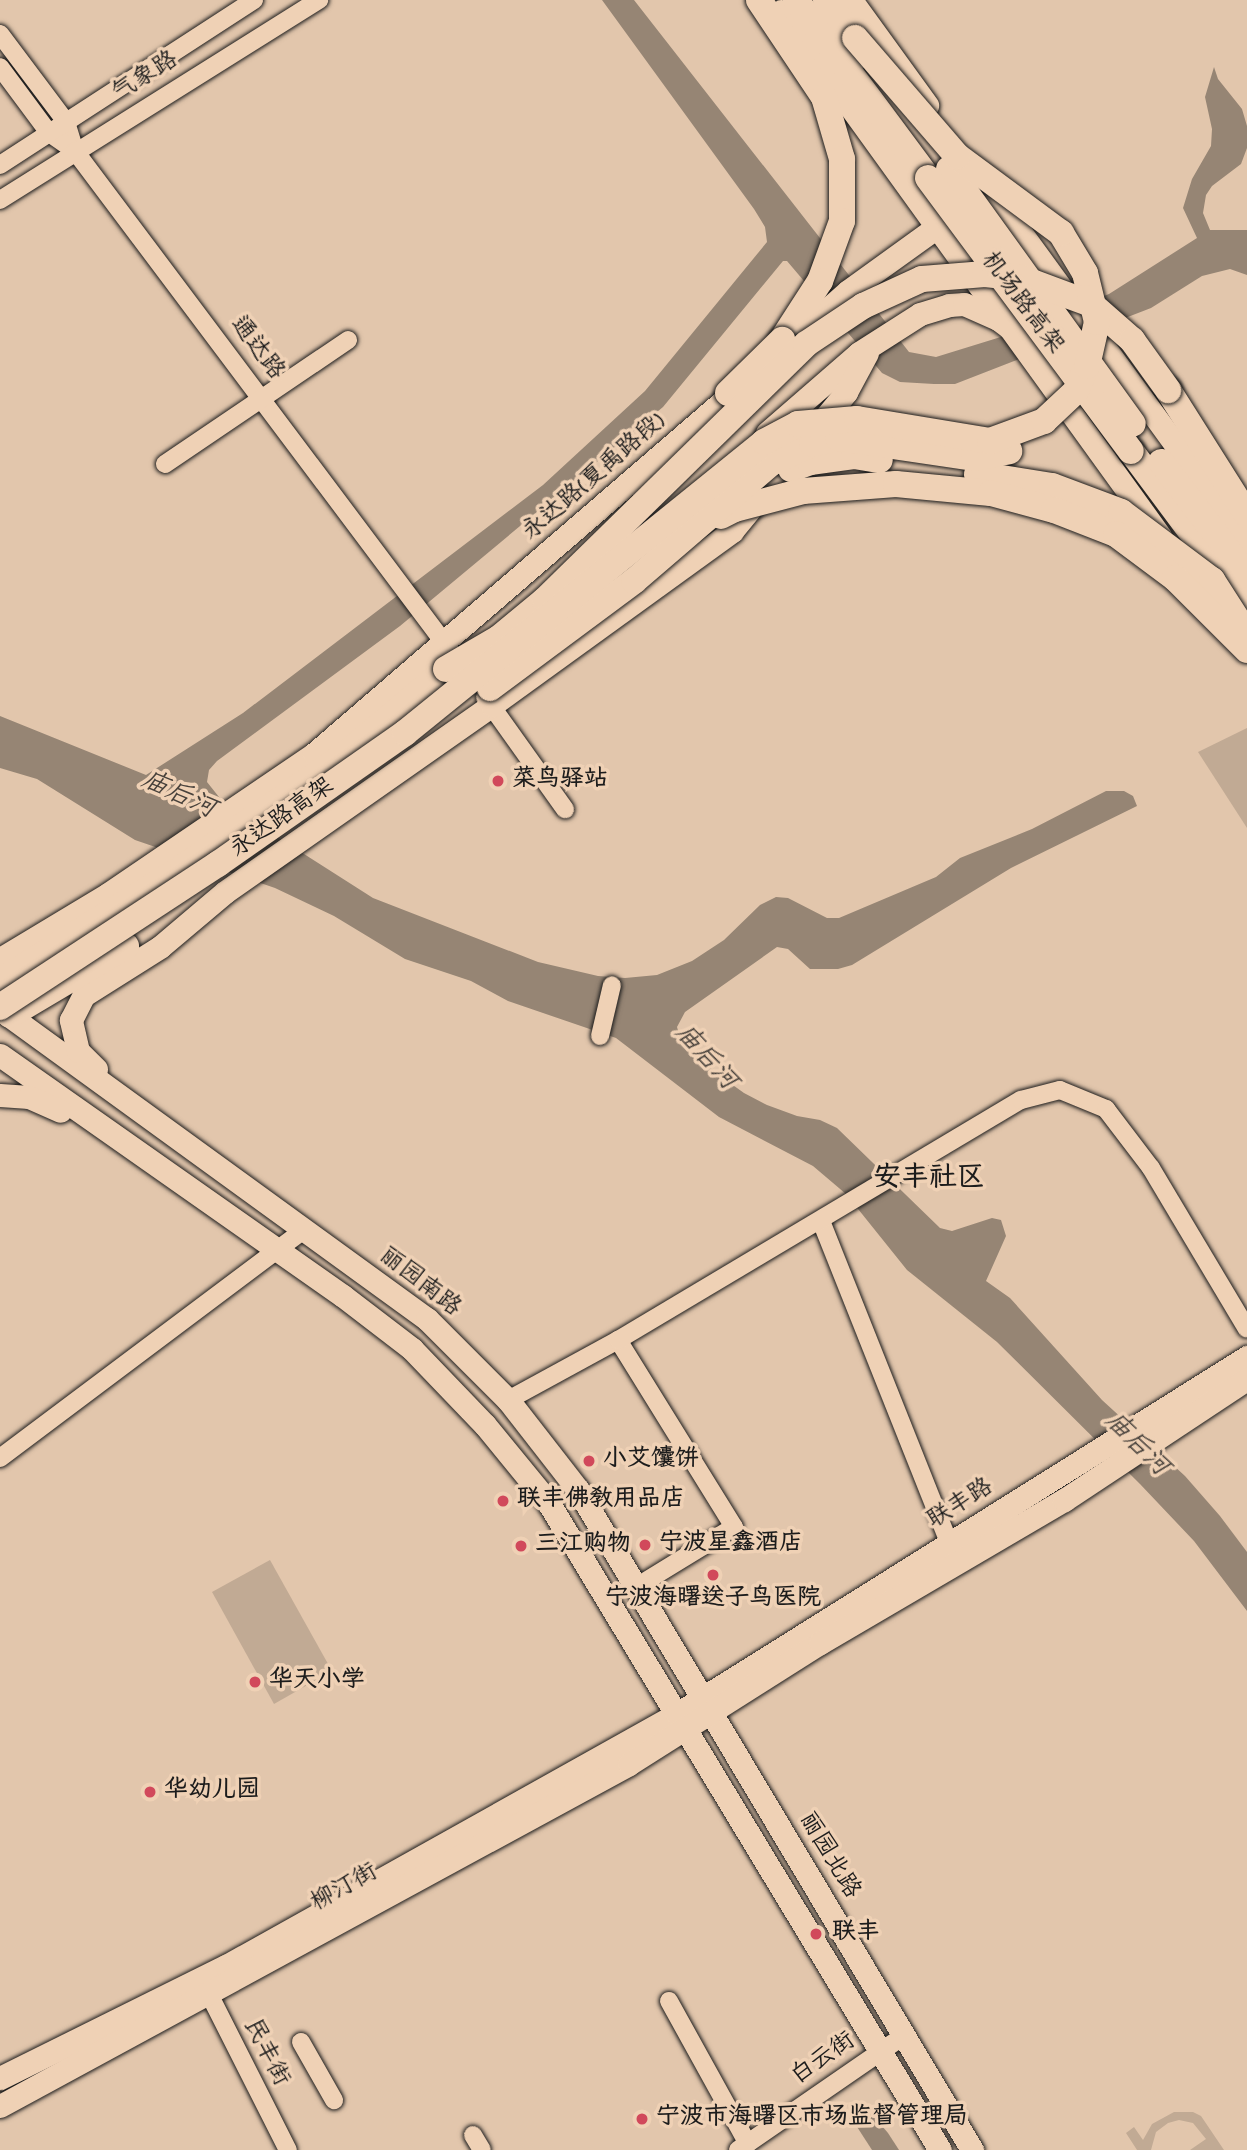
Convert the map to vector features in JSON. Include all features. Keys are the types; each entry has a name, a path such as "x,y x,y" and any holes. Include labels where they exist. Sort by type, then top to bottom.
{"highway":[{"path":"446,657 782,340 820,281 842,221 842,159 824,97 759,0"},
{"name":"机场路高架","path":"796,0 1247,607"},
{"name":"机场路高架","path":"826,0 1144,440 1247,575"},
{"path":"2,1014 126,946 297,829 634,581 771,463 812,444 838,438 974,458 1006,453 1034,441 1076,405 1097,322 1085,273 1060,233 957,156 855,38"},
{"path":"446,657 499,638 545,600 806,344 863,306 922,279 985,274 1021,278 1091,304 1132,340 1168,390 1247,515"},
{"path":"554,615 712,481 764,442 798,425 857,419 990,442 1044,421 1076,391 1087,366"},
{"path":"749,482 810,462 854,456 1052,486 1121,512 1155,536 1212,580 1247,635"},
{"path":"554,615 681,536 735,509 803,491 896,484 991,493 1054,510 1116,534 1175,578 1247,650"},
{"name":"永达路高架","path":"2,1014 405,733 554,615"},
{"name":"永达路高架","path":"0,981 183,867 347,753 446,657"}],"main road":[{"path":"772,0 1015,331 1247,658"},
{"path":"850,0 1247,543"},
{"name":"永达路(夏禹路段)","path":"0,959 235,808 446,657 848,291 938,226 983,181"},
{"path":"898,325 911,306 965,264"},
{"path":"127,1102 78,1051 71,1020 84,995 160,947 278,844 476,685 864,351 898,325 941,307 964,304 998,318 1015,331"},
{"path":"2,1014 198,887 278,844 492,705 732,531 846,392 864,351"},
{"name":"丽园南路","path":"2,1014 427,1319 508,1400 578,1490 707,1705"},
{"path":"0,1055 412,1349 485,1425 548,1503 940,2150"},
{"path":"0,1095 29,1097 105,1131"},
{"name":"联丰路","path":"707,1705 820,1643 1064,1500 1192,1403 1247,1357"},
{"name":"联丰路","path":"707,1705 949,1543 1038,1488 1192,1403 1247,1379"},
{"name":"柳汀街","path":"0,2106 204,1986 682,1722 707,1705"},
{"name":"丽园北路","path":"707,1705 972,2150"},
{"name":"柳汀街","path":"0,2078 204,1986"}],"street":[{"name":"气象路","path":"0,165 254,0"},
{"name":"气象路","path":"0,200 319,0"},
{"name":"通达路","path":"0,34 66,122 75,151"},
{"name":"通达路","path":"0,67 49,133 75,151 264,399 427,620 446,657 476,685 492,705 565,809"},
{"path":"165,464 348,340"},
{"path":"600,1036 612,985"},
{"path":"508,1400 618,1340 1021,1100 1060,1090 1106,1109 1151,1168 1247,1329"},
{"path":"818,1222 949,1543"},
{"path":"0,1458 304,1230"},
{"path":"618,1340 734,1527 636,1587"},
{"name":"民丰街","path":"204,1986 288,2150"},
{"path":"669,2001 743,2147"},
{"name":"白云街","path":"743,2147 905,2035"},
{"path":"301,2042 334,2100"}],"shaded area":[{"path":"1247,728 1247,828 1198,752"},
{"path":"270,1560 332,1671 274,1704 212,1592"},
{"path":"1174,2112 1193,2112 1201,2116 1224,2150 1190,2150 1206,2139 1193,2123 1179,2120 1168,2123 1156,2132 1151,2150 1137,2150 1126,2133 1134,2127 1143,2140 1152,2124"}],"water":[{"name":"庙后河","path":"602,0 634,0 909,352 936,357 1004,336 1109,294 1197,238 1183,208 1192,179 1211,146 1212,129 1205,97 1214,67 1218,79 1242,109 1247,126 1247,148 1241,164 1212,186 1206,195 1203,213 1210,230 1247,230 1247,275 1230,269 1202,276 1151,308 955,384 934,384 900,382 882,373 787,261 783,261 663,407 400,626 217,761 209,770 207,782 219,797 257,824 373,898 538,962 598,976 625,978 657,975 692,961 724,940 760,905 776,897 788,898 827,918 839,918 936,877 960,858 1032,829 1106,791 1124,791 1133,796 1137,806 1011,868 852,965 838,969 810,969 788,949 777,947 685,1012 677,1027 680,1038 716,1073 744,1093 767,1105 797,1116 820,1120 837,1128 940,1228 952,1231 992,1218 1001,1220 1006,1236 986,1281 1010,1298 1102,1400 1185,1476 1220,1516 1247,1552 1247,1611 1194,1541 1140,1484 997,1342 907,1270 846,1194 813,1166 719,1117 616,1038 508,1001 471,981 405,959 334,916 275,888 135,840 37,779 0,768 0,716 146,775 243,713 543,485 645,391 767,242 765,227 754,209"},
{"path":"864,2105 899,2150 872,2150 850,2116"}],"place":[{"name":"菜鸟驿站","path":"498,781"},
{"name":"小艾馕饼","path":"589,1461"},
{"name":"联丰佛教用品店","path":"503,1501"},
{"name":"宁波星鑫酒店","path":"645,1545"},
{"name":"三江购物","path":"521,1546"},
{"name":"宁波海曙送子鸟医院","path":"713,1575"},
{"name":"华天小学","path":"255,1682"},
{"name":"华幼儿园","path":"150,1792"},
{"name":"联丰","path":"816,1934"},
{"name":"宁波市海曙区市场监督管理局","path":"642,2119"}],"district":[{"name":"安丰社区","path":"929,1180"}]}
